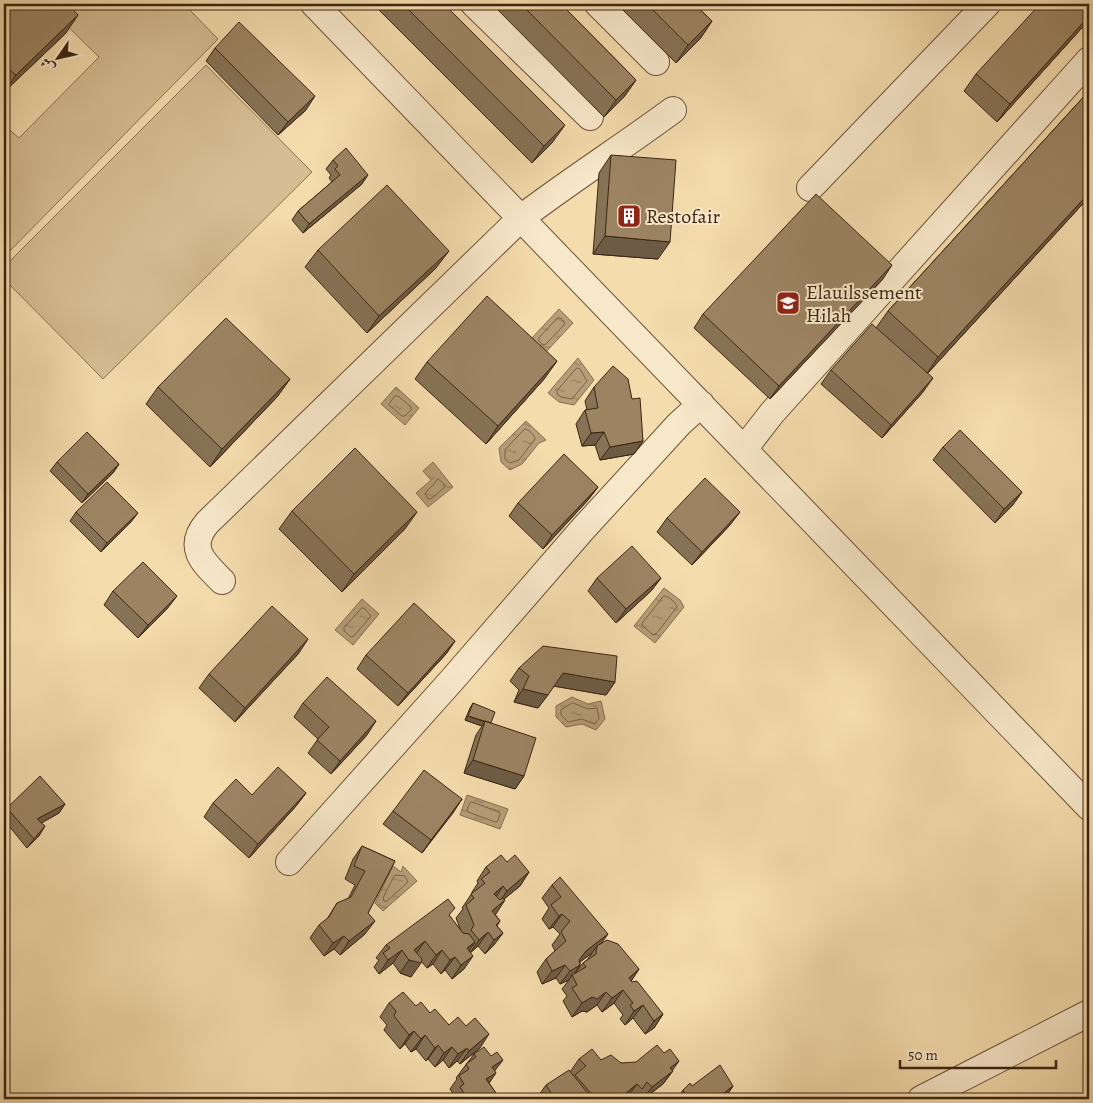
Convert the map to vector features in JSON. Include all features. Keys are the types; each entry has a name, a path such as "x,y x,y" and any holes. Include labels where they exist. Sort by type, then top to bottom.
{"street":[{"path":"474,4 590,117"},
{"path":"598,4 656,62"},
{"path":"810,188 986,4"},
{"path":"324,7 521,218 1089,807"},
{"path":"744,449 772,413 1089,60"},
{"path":"222,581 202,561 198,552 200,532 521,218 673,110"},
{"path":"289,862 445,688 582,530 679,424 701,404"},
{"path":"921,1099 1089,1013"}],"shaded area":[{"path":"65,4 184,4 218,39 4,257 4,125 19,138 99,57 55,14"},
{"path":"206,65 312,172 103,379 4,279 4,267"}],"water":[{"path":"559,309 573,323 545,353 530,340"},
{"path":"578,358 594,380 574,405 559,402 548,393"},
{"path":"396,387 419,408 405,425 381,404"},
{"path":"526,421 546,440 539,443 522,464 510,470 501,462 499,448"},
{"path":"433,462 453,487 428,507 416,493 431,480 423,471"},
{"path":"664,588 680,600 684,607 655,643 634,626"},
{"path":"362,599 379,614 353,645 335,630"},
{"path":"572,697 588,704 601,701 605,719 596,730 582,724 566,727 556,717 556,706"},
{"path":"467,795 508,809 500,829 460,815"},
{"path":"393,866 401,872 403,866 417,881 383,911 375,903"}],"building":[{"path":"4,4 68,4 78,15 16,75 4,65"},
{"path":"403,4 444,4 565,125 544,146"},
{"path":"521,4 561,4 636,80 616,100"},
{"path":"647,4 694,4 712,21 688,45"},
{"path":"1040,4 1089,4 1089,16 1010,104 976,74"},
{"path":"239,22 315,96 288,122 215,48"},
{"path":"1089,91 1089,193 938,357 888,311"},
{"path":"346,148 368,175 309,224 298,211 340,175 335,169 338,166 333,160"},
{"name":"Restofair","path":"611,155 676,160 670,242 605,236"},
{"path":"387,185 449,251 379,316 318,250"},
{"name":"Elauilssement Hilah","path":"816,194 892,265 779,386 703,314"},
{"path":"487,296 557,361 498,426 427,362"},
{"path":"226,318 290,379 222,449 158,387"},
{"path":"872,324 933,378 891,425 831,370"},
{"path":"613,366 628,379 632,399 640,398 643,441 610,447 604,432 591,433 585,410 598,408 594,387"},
{"path":"960,430 1022,492 1004,509 943,447"},
{"path":"87,432 119,464 88,494 57,462"},
{"path":"355,448 417,512 354,574 292,511"},
{"path":"564,454 598,487 552,535 518,503"},
{"path":"705,478 740,512 702,552 667,518"},
{"path":"107,482 138,513 107,543 76,512"},
{"path":"632,546 661,578 626,609 597,578"},
{"path":"143,562 177,596 148,625 113,591"},
{"path":"414,603 455,641 408,693 366,655"},
{"path":"272,606 308,639 245,708 209,674"},
{"path":"543,646 617,656 615,682 563,673 548,695 523,689 529,676 519,668"},
{"path":"327,677 376,721 340,761 317,740 329,727 303,703"},
{"path":"473,703 495,712 491,723 468,716"},
{"path":"485,721 536,738 524,776 473,760"},
{"path":"278,767 306,793 258,844 213,803 236,779 252,795"},
{"path":"424,770 462,799 431,840 393,811"},
{"path":"40,776 65,804 37,819 45,826 34,839 7,808"},
{"path":"362,846 395,861 368,913 375,921 349,941 344,936 333,943 319,925 329,917 337,903 351,897 365,871 354,866"},
{"path":"501,855 507,862 515,855 529,872 507,891 503,886 494,894 500,900 502,898 505,900 492,911 500,921 496,925 503,933 494,940 488,932 479,940 471,930 474,925 466,905 474,898 471,894 485,883 481,879 490,872 486,867"},
{"path":"560,877 608,934 586,951 579,960 580,965 570,971 565,965 552,971 546,959 566,941 561,932 570,921 562,914 559,916 551,905 561,897 552,885"},
{"path":"448,899 455,908 449,915 463,933 469,934 475,942 467,948 473,956 461,965 455,957 450,960 442,950 436,955 425,941 414,950 422,959 421,963 409,960 402,950 388,960 383,953 390,948 386,945"},
{"path":"607,940 618,944 639,969 629,978 632,982 637,981 663,1014 654,1021 643,1005 634,1011 630,1005 633,1003 623,990 612,998 606,992 597,999 592,997 582,1003 572,988 577,985 572,975 586,967 583,963 596,954 597,946"},
{"path":"403,992 416,1006 421,1002 430,1013 435,1009 449,1025 458,1017 466,1026 475,1018 489,1034 469,1051 467,1048 458,1054 452,1047 444,1053 438,1045 435,1048 425,1035 421,1039 414,1031 409,1035 394,1016 396,1011 389,1003"},
{"path":"657,1045 664,1053 670,1049 679,1061 670,1068 673,1071 652,1087 647,1082 642,1089 637,1084 621,1097 619,1094 613,1099 608,1099 603,1094 596,1099 575,1075 586,1066 579,1059 592,1049 601,1060 611,1055 621,1063 636,1062"},
{"path":"484,1047 491,1056 497,1052 503,1060 492,1067 496,1073 486,1079 500,1099 468,1099 460,1087 464,1084 459,1076 469,1069 466,1064 476,1057 474,1054"},
{"path":"720,1065 733,1086 716,1099 698,1099 694,1093 688,1098 683,1090 690,1083 692,1086"},
{"path":"569,1070 590,1096 587,1099 555,1099 546,1085"},
{"path":"1012,1095 1015,1099 1005,1099"}],"place":[{"name":"Restofair","path":"629,216"},
{"name":"Elauilssement Hilah","path":"788,303"}]}
